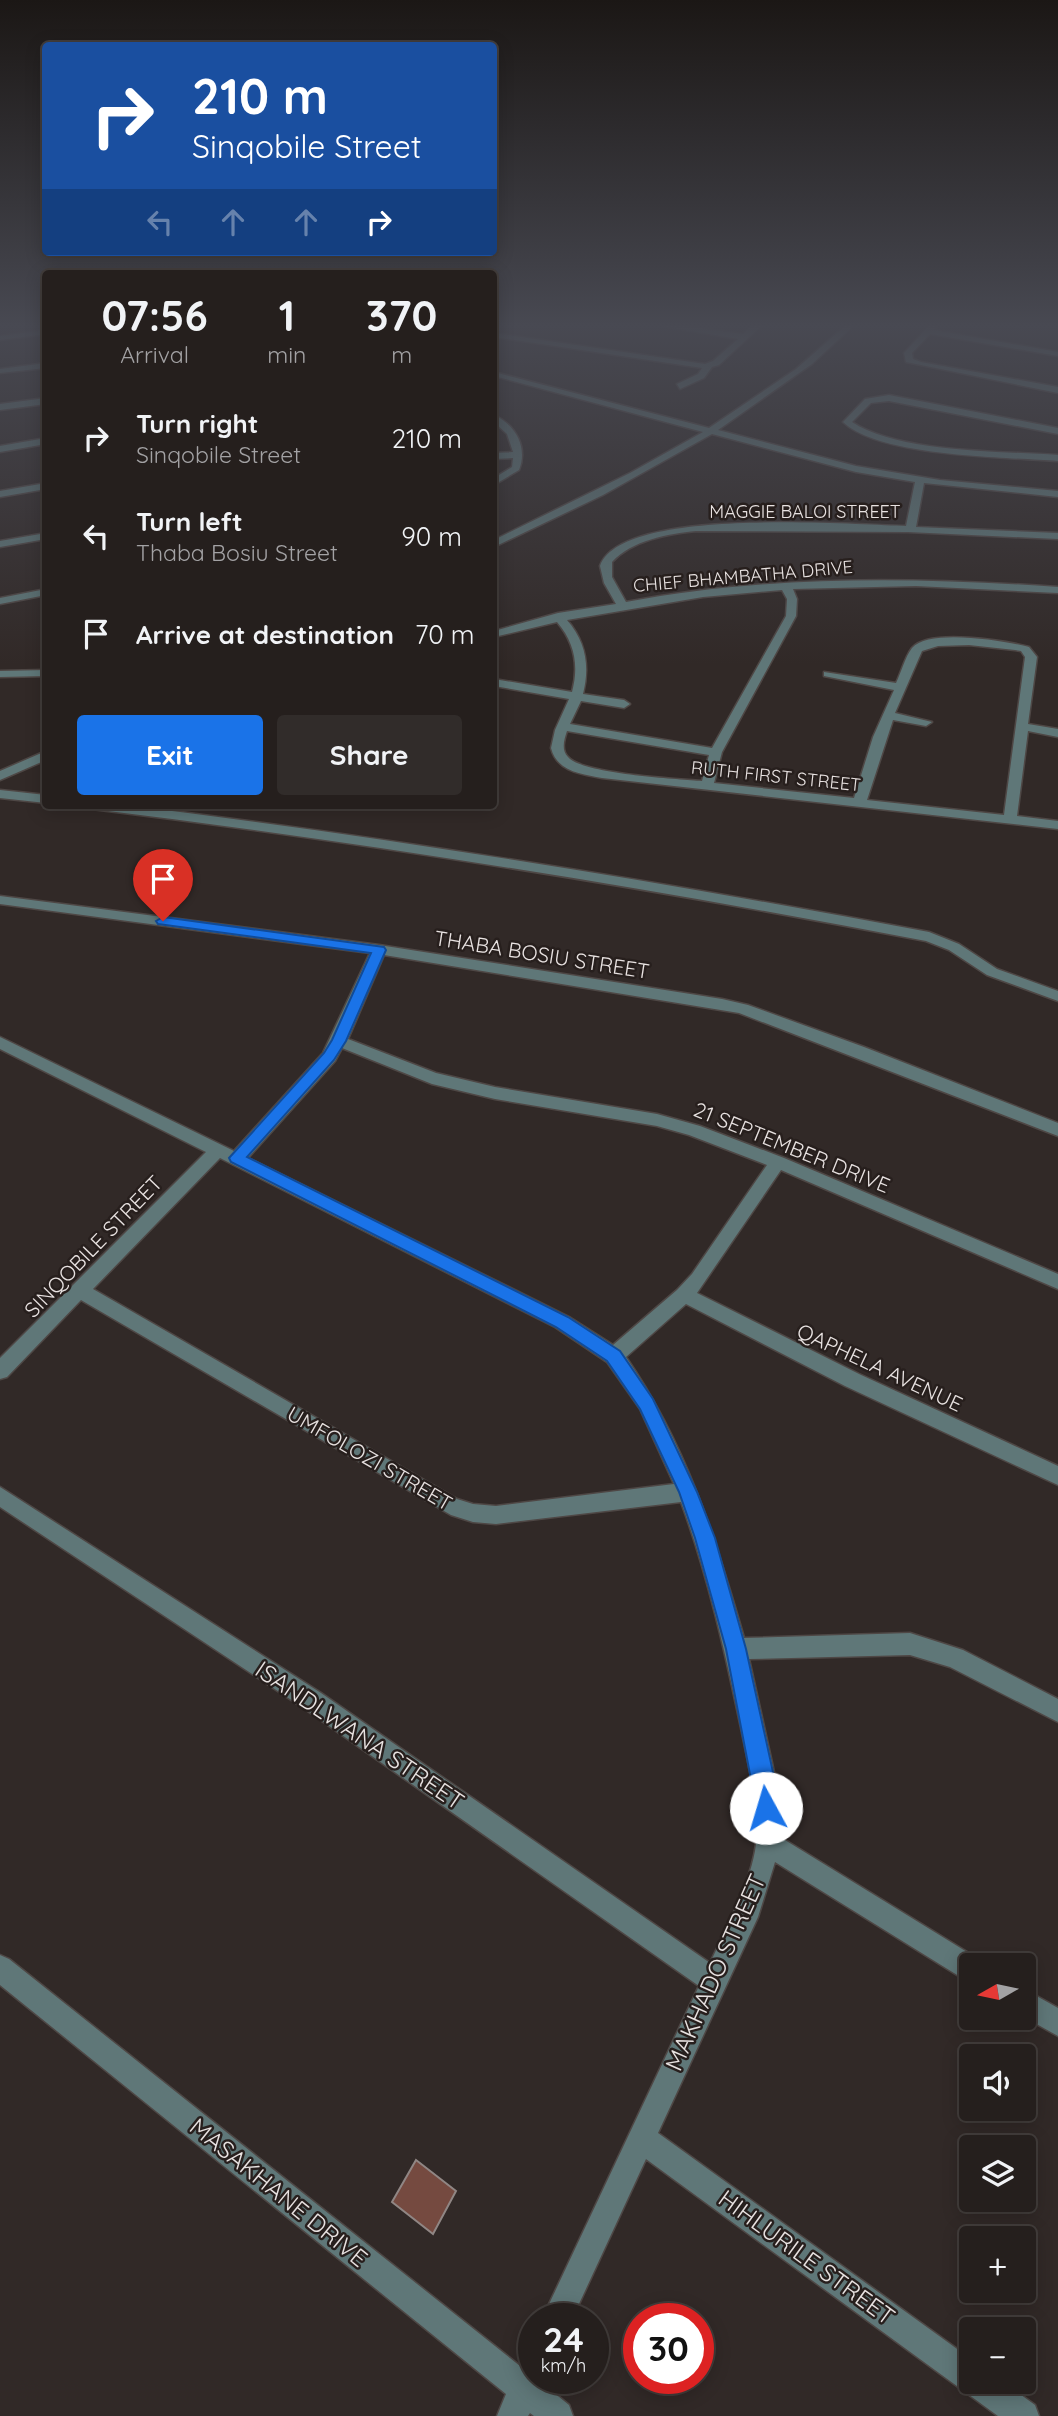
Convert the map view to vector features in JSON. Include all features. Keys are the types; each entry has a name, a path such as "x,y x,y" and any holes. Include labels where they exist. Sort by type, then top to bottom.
{"street":[{"path":"497,480 516,468 519,455 514,439"},
{"path":"497,543 636,476 700,439"},
{"path":"737,439 835,464 920,480 1058,494"},
{"path":"891,439 917,445 1058,458"},
{"path":"0,449 42,442"},
{"path":"497,456 519,455"},
{"path":"911,529 920,480"},
{"path":"0,494 42,487"},
{"name":"MAGGIE BALOI STREET","path":"622,604 606,573 607,561 621,550 658,535 711,527 911,529 1058,536"},
{"path":"0,544 42,537"},
{"name":"CHIEF BHAMBATHA DRIVE","path":"497,633 558,616 622,604 786,586 875,583 1058,590"},
{"path":"708,785 716,752 791,616 792,599 786,586"},
{"path":"0,601 42,593"},
{"path":"558,616 574,634 581,653 582,664 576,694"},
{"path":"859,803 887,715 915,653 926,644 942,642 1025,649 1031,657 1010,820"},
{"path":"0,674 42,673"},
{"path":"828,674 899,687"},
{"path":"497,683 576,694 624,704"},
{"name":"RUTH FIRST STREET","path":"576,694 563,727 559,754 573,766 603,774 1058,825"},
{"path":"887,715 926,722"},
{"path":"1021,726 1058,733"},
{"path":"563,727 716,752"},
{"path":"0,776 42,757"},
{"path":"0,794 42,799"},
{"path":"126,809 202,818 704,894 929,937 954,947 992,972 1058,996"},
{"name":"THABA BOSIU STREET","path":"0,900 379,950 743,1009 1058,1130"},
{"name":"SINQOBILE STREET","path":"0,1371 329,1056 339,1041 379,950"},
{"name":"21 SEPTEMBER DRIVE","path":"339,1041 432,1078 495,1093 657,1120 726,1141 1058,1282"},
{"name":"MAKHADO STREET","path":"0,1042 562,1322 614,1356 647,1404 688,1492 705,1538 736,1649 762,1772 768,1844 749,1908 564,2303"},
{"path":"614,1356 684,1295 711,1262 778,1162"},
{"name":"UMFOLOZI STREET","path":"81,1291 451,1506 473,1513 496,1515 688,1492"},
{"name":"QAPHELA AVENUE","path":"684,1295 852,1380 1058,1476"},
{"name":"ISANDLWANA STREET","path":"0,1496 313,1701 714,1981"},
{"path":"736,1649 910,1644 955,1658 1058,1711"},
{"path":"768,1844 959,1962"},
{"name":"MASAKHANE DRIVE","path":"0,1968 518,2370"},
{"path":"1036,2009 1058,2023"},
{"name":"HIHLURILE STREET","path":"641,2138 959,2368"},
{"path":"512,2416 522,2394"},
{"name":"MASAKHANE DRIVE","path":"541,2394 558,2416"},
{"path":"994,2394 1024,2416"}],"building":[{"path":"416,2160 456,2191 433,2234 392,2202"}],"route":[{"path":"163,921 379,950 339,1041 329,1056 237,1158 562,1322 614,1356 647,1404 664,1438 705,1538 736,1649 762,1772 766,1808"}]}
